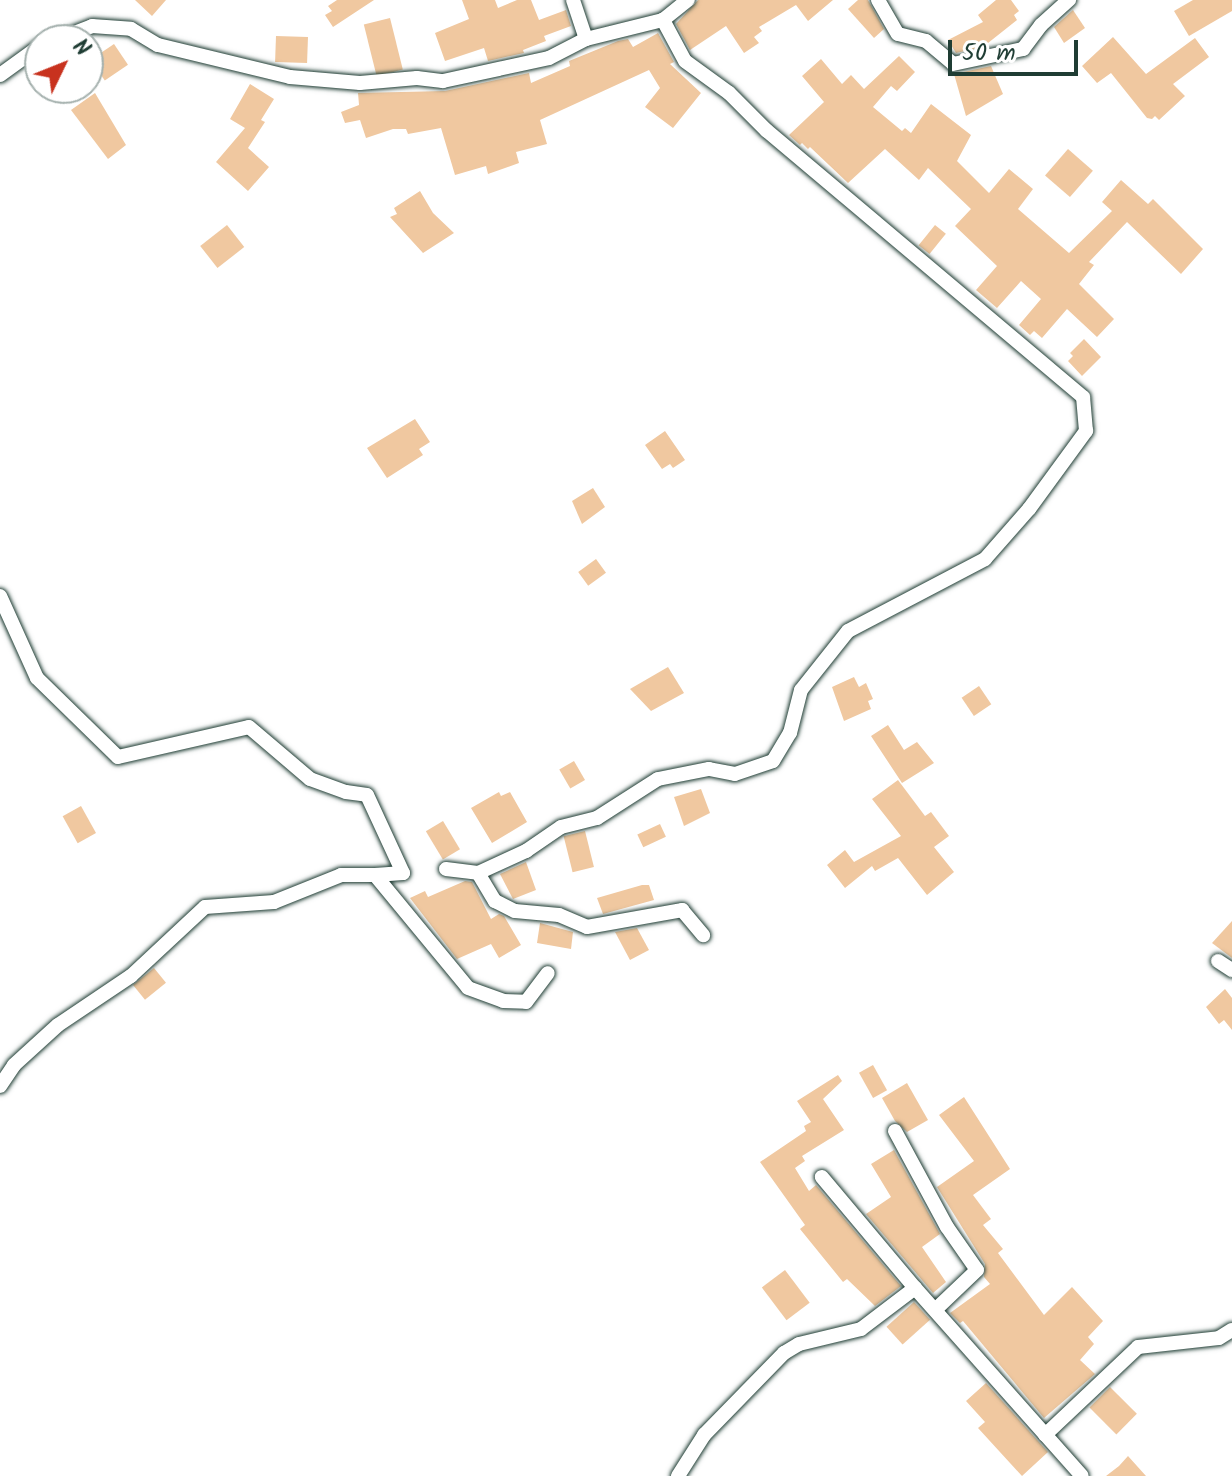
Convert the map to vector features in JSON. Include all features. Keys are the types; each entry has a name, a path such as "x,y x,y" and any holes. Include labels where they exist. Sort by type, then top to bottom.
{"street":[{"path":"573,0 586,39"},
{"path":"104,27 131,29 158,45 290,77 360,83 417,78 443,81 549,58 586,39 663,20 688,0"},
{"path":"878,0 898,34 926,41 953,64 1023,49 1041,25 1069,0"},
{"path":"446,869 478,873 526,851 561,827 597,818 658,779 709,769 735,774 773,761 790,733 801,690 848,631 985,559 1029,509 1086,431 1083,397 767,131 729,93 685,61 663,20"},
{"path":"0,75 24,58"},
{"path":"0,596 37,678 118,757 249,727 310,779 367,795 403,873 341,875 274,902 205,907 131,976 58,1025 14,1065 0,1086"},
{"path":"478,873 495,901 515,911 559,915 587,927 682,910 703,935"},
{"path":"375,875 468,988 503,1001 526,1002 548,973"},
{"path":"1218,961 1232,970"},
{"path":"895,1131 947,1227 977,1270 936,1309"},
{"path":"822,1177 915,1288 1082,1476"},
{"path":"678,1476 711,1427 784,1353 799,1344 861,1329 915,1288"},
{"path":"1045,1435 1144,1344 1219,1338 1232,1330"}],"building":[{"path":"135,0 166,0 152,16"},
{"path":"337,0 374,0 333,27 325,15 332,11 328,6"},
{"path":"462,0 495,0 498,8 517,0 531,0 539,20 566,10 571,26 544,36 546,41 523,50 524,53 488,61 484,48 445,61 435,33 469,19"},
{"path":"698,0 833,0 808,21 796,5 759,27 762,31 754,37 759,43 744,53 726,26 690,50 676,24"},
{"path":"858,0 868,0 884,29 874,38 848,9"},
{"path":"996,0 1011,0 1019,11 1014,15 1017,20 983,47 956,53 948,40 983,22 978,15"},
{"path":"1193,0 1232,0 1232,11 1189,36 1174,11"},
{"path":"1073,10 1085,28 1064,43 1054,27"},
{"path":"390,18 403,69 377,76 364,25"},
{"path":"658,33 674,62 670,64 701,93 673,128 645,107 660,88 649,70 540,120 547,144 516,152 519,163 488,174 486,166 455,175 441,128 408,134 406,129 393,129 366,138 360,120 345,123 341,112 359,105 358,93 445,91 529,73 531,83 570,66 569,61 618,41 628,39 633,47"},
{"path":"276,36 308,37 307,63 275,62"},
{"path":"1113,37 1146,74 1195,38 1209,57 1173,84 1185,96 1159,120 1155,116 1147,118 1111,73 1097,83 1082,66"},
{"path":"114,44 128,65 105,80 104,51"},
{"path":"899,56 915,72 897,91 891,86 873,107 902,131 905,128 911,133 931,104 971,135 957,161 989,193 1009,169 1033,189 1018,209 1069,253 1112,211 1102,202 1121,180 1148,204 1153,199 1203,249 1181,274 1127,222 1089,262 1094,265 1079,284 1114,319 1097,337 1067,309 1042,338 1034,331 1030,335 1019,325 1041,299 1021,281 997,308 976,290 997,266 955,226 971,209 928,168 919,180 885,149 848,183 810,147 800,145 789,135 824,102 802,76 821,59 842,84 851,75 864,89"},
{"path":"991,66 1003,94 966,116 954,74"},
{"path":"250,84 274,99 261,120 265,122 248,148 269,167 248,191 216,162 245,128 230,119"},
{"path":"79,104 102,104 126,145 108,159 71,110"},
{"path":"1068,149 1093,171 1070,197 1045,175"},
{"path":"420,191 433,213 454,233 423,253 390,217 397,214 394,208"},
{"path":"227,225 244,247 217,268 200,246"},
{"path":"935,225 946,234 930,254 919,245"},
{"path":"1084,339 1101,357 1082,376 1068,361 1073,356 1070,353"},
{"path":"415,419 430,442 419,449 423,455 387,478 367,448"},
{"path":"665,431 685,460 673,468 670,464 662,469 645,445"},
{"path":"593,488 605,507 582,524 572,501"},
{"path":"596,559 606,573 588,586 578,572"},
{"path":"668,667 684,693 651,711 630,689"},
{"path":"854,677 859,687 866,683 873,699 868,701 871,709 844,721 832,687"},
{"path":"979,686 991,704 974,716 962,698"},
{"path":"888,725 904,750 917,742 934,763 902,783 871,736"},
{"path":"574,761 585,780 570,789 559,770"},
{"path":"898,780 925,816 931,812 949,836 934,847 954,872 927,895 898,858 875,871 872,866 845,888 827,865 845,850 854,862 901,836 872,799"},
{"path":"701,789 710,813 684,826 674,797"},
{"path":"499,792 501,796 510,792 527,822 492,843 471,808"},
{"path":"81,806 96,833 78,843 63,816"},
{"path":"443,821 460,849 443,860 426,831"},
{"path":"660,824 666,837 643,847 637,835"},
{"path":"585,831 594,867 573,872 564,836"},
{"path":"526,862 536,890 513,899 500,874"},
{"path":"465,881 472,882 491,919 499,914 504,916 521,945 499,958 491,944 457,959 410,898 425,891 428,897"},
{"path":"649,885 654,900 603,914 597,898"},
{"path":"1232,921 1232,958 1212,943"},
{"path":"540,923 573,932 571,949 537,943"},
{"path":"637,928 649,950 630,960 615,932"},
{"path":"154,968 166,983 145,1000 133,985"},
{"path":"1225,989 1232,998 1232,1030 1224,1020 1219,1024 1206,1007"},
{"path":"873,1065 887,1090 873,1098 859,1073"},
{"path":"838,1075 842,1081 823,1099 844,1130 802,1156 805,1161 795,1168 809,1191 816,1185 901,1286 875,1306 847,1279 843,1282 800,1229 805,1225 760,1162 806,1131 804,1126 811,1122 797,1101"},
{"path":"907,1083 928,1120 907,1132 895,1121 882,1098"},
{"path":"964,1097 1010,1169 973,1195 991,1219 983,1225 1003,1249 998,1253 1044,1315 1072,1287 1103,1321 1088,1337 1094,1344 1080,1360 1095,1374 1044,1418 963,1321 960,1323 950,1313 990,1284 984,1277 985,1264 937,1187 974,1161 939,1115"},
{"path":"894,1150 940,1234 922,1247 946,1282 933,1293 866,1214 891,1197 871,1164"},
{"path":"785,1270 810,1303 787,1320 762,1287"},
{"path":"914,1302 930,1320 903,1345 887,1327"},
{"path":"986,1383 1048,1452 1022,1476 978,1428 985,1422 966,1401"},
{"path":"1110,1387 1137,1414 1116,1434 1089,1408"},
{"path":"1128,1456 1146,1476 1106,1476 1119,1466"}]}
